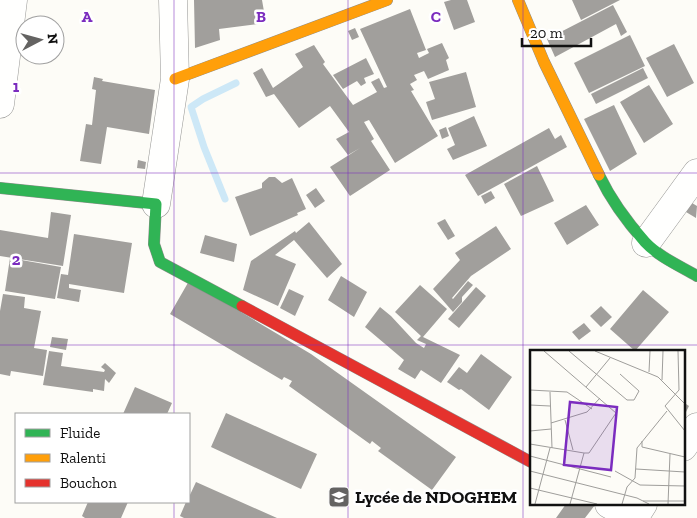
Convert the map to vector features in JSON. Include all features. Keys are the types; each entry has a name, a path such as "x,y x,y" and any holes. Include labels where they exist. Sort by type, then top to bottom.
{"street":[{"path":"0,104 13,0"},
{"path":"173,0 175,79 156,204 154,244 160,262 530,461"},
{"path":"175,79 387,0"},
{"path":"518,0 544,62 607,192 646,243 672,262 697,276"},
{"path":"646,243 697,173"},
{"path":"0,188 156,204"},
{"path":"684,446 697,427"},
{"path":"613,506 634,518 642,506"}],"building":[{"path":"194,0 262,0 266,23 219,29 220,40 195,48"},
{"path":"467,0 475,22 454,30 444,2"},
{"path":"572,0 620,0 581,20"},
{"path":"613,5 627,32 621,36 616,24 555,57 547,39"},
{"path":"410,9 426,50 417,53 419,58 429,53 427,49 442,43 449,58 446,60 449,70 428,79 424,71 414,75 417,80 410,84 414,90 411,91 438,136 395,163 369,120 364,122 374,139 371,141 390,170 350,196 330,167 360,148 348,155 336,139 349,132 330,106 299,128 274,94 266,97 253,73 262,68 273,88 303,67 295,54 314,45 325,62 323,64 353,105 377,92 371,82 379,78 384,88 387,87 360,29"},
{"path":"355,28 359,37 352,40 348,31"},
{"path":"630,35 645,66 589,93 574,63"},
{"path":"674,44 694,83 667,97 646,58"},
{"path":"366,58 374,74 364,78 366,83 361,86 357,81 343,89 333,75"},
{"path":"643,68 648,78 596,104 591,94"},
{"path":"466,72 476,107 432,120 426,102 435,99 429,82"},
{"path":"94,77 103,79 102,81 155,90 149,134 107,127 101,164 80,161 86,124 92,125 96,90 92,89"},
{"path":"649,85 673,124 644,143 620,102"},
{"path":"614,105 637,154 610,171 584,119"},
{"path":"474,116 487,146 453,160 447,149 455,145 448,128"},
{"path":"446,127 449,136 442,139 439,130"},
{"path":"549,128 555,139 561,135 567,147 478,196 465,175"},
{"path":"138,160 146,162 145,169 137,168"},
{"path":"537,166 554,201 521,216 504,184"},
{"path":"269,177 275,177 282,183 292,178 306,209 297,213 298,215 250,236 235,197 262,188 262,183"},
{"path":"316,188 325,201 315,208 306,195"},
{"path":"491,191 495,198 485,204 481,196"},
{"path":"692,203 697,206 696,218 686,212"},
{"path":"586,205 599,225 567,245 554,223"},
{"path":"51,212 71,215 63,266 0,256 0,230 48,238"},
{"path":"445,219 455,236 448,240 437,223"},
{"path":"309,222 342,264 327,278 294,240 275,255 296,264 278,306 243,290 251,261 295,231 296,233"},
{"path":"496,226 511,249 471,276 452,298 468,281 473,285 462,297 462,302 453,312 433,289 460,260 455,253"},
{"path":"74,234 132,243 124,293 69,284 69,288 81,290 79,302 57,298 61,274 68,275"},
{"path":"205,235 237,244 234,262 200,253"},
{"path":"10,258 61,267 55,299 5,291"},
{"path":"341,276 367,292 354,317 328,300"},
{"path":"189,281 311,354 456,457 432,490 378,451 381,448 372,441 370,444 289,386 292,381 284,377 282,380 170,314"},
{"path":"420,285 447,309 423,337 460,355 441,383 421,370 415,379 398,369 404,360 365,327 380,307 416,343 424,348 426,344 417,340 421,336 395,312"},
{"path":"476,287 486,296 459,328 448,319"},
{"path":"289,289 304,296 295,316 280,308"},
{"path":"643,290 669,312 636,350 610,329"},
{"path":"3,294 25,297 24,308 41,311 34,348 47,350 43,376 11,371 10,376 0,374 0,311"},
{"path":"601,306 612,317 601,327 590,316"},
{"path":"584,323 591,331 579,340 572,332"},
{"path":"52,337 68,339 66,350 50,347"},
{"path":"49,351 63,353 61,366 104,372 105,370 101,367 105,363 116,373 109,383 105,379 104,391 93,389 93,392 43,385"},
{"path":"481,354 512,377 489,410 461,389 459,390 447,382 459,367 467,373"},
{"path":"135,387 172,403 167,413 123,413"},
{"path":"684,403 689,406 684,416"},
{"path":"226,413 317,454 301,489 211,447"},
{"path":"196,482 277,518 184,518 180,516 186,503 190,503 190,495"},
{"path":"88,503 128,503 121,518 85,518 82,516"},
{"path":"565,506 594,506 585,518 556,518"}],"waterway":[{"path":"225,199 204,147 191,107 236,83"}],"traffic: fast":[{"path":"599,175 620,210 645,242 663,257 697,276"},
{"path":"0,188 156,204 154,244 160,262 242,306"}],"traffic: slow":[{"path":"175,79 387,0"},
{"path":"518,0 544,62 599,175"}],"traffic: jam":[{"path":"242,306 530,461"}],"place":[{"name":"Lycée de NDOGHEM","path":"339,497"}]}
